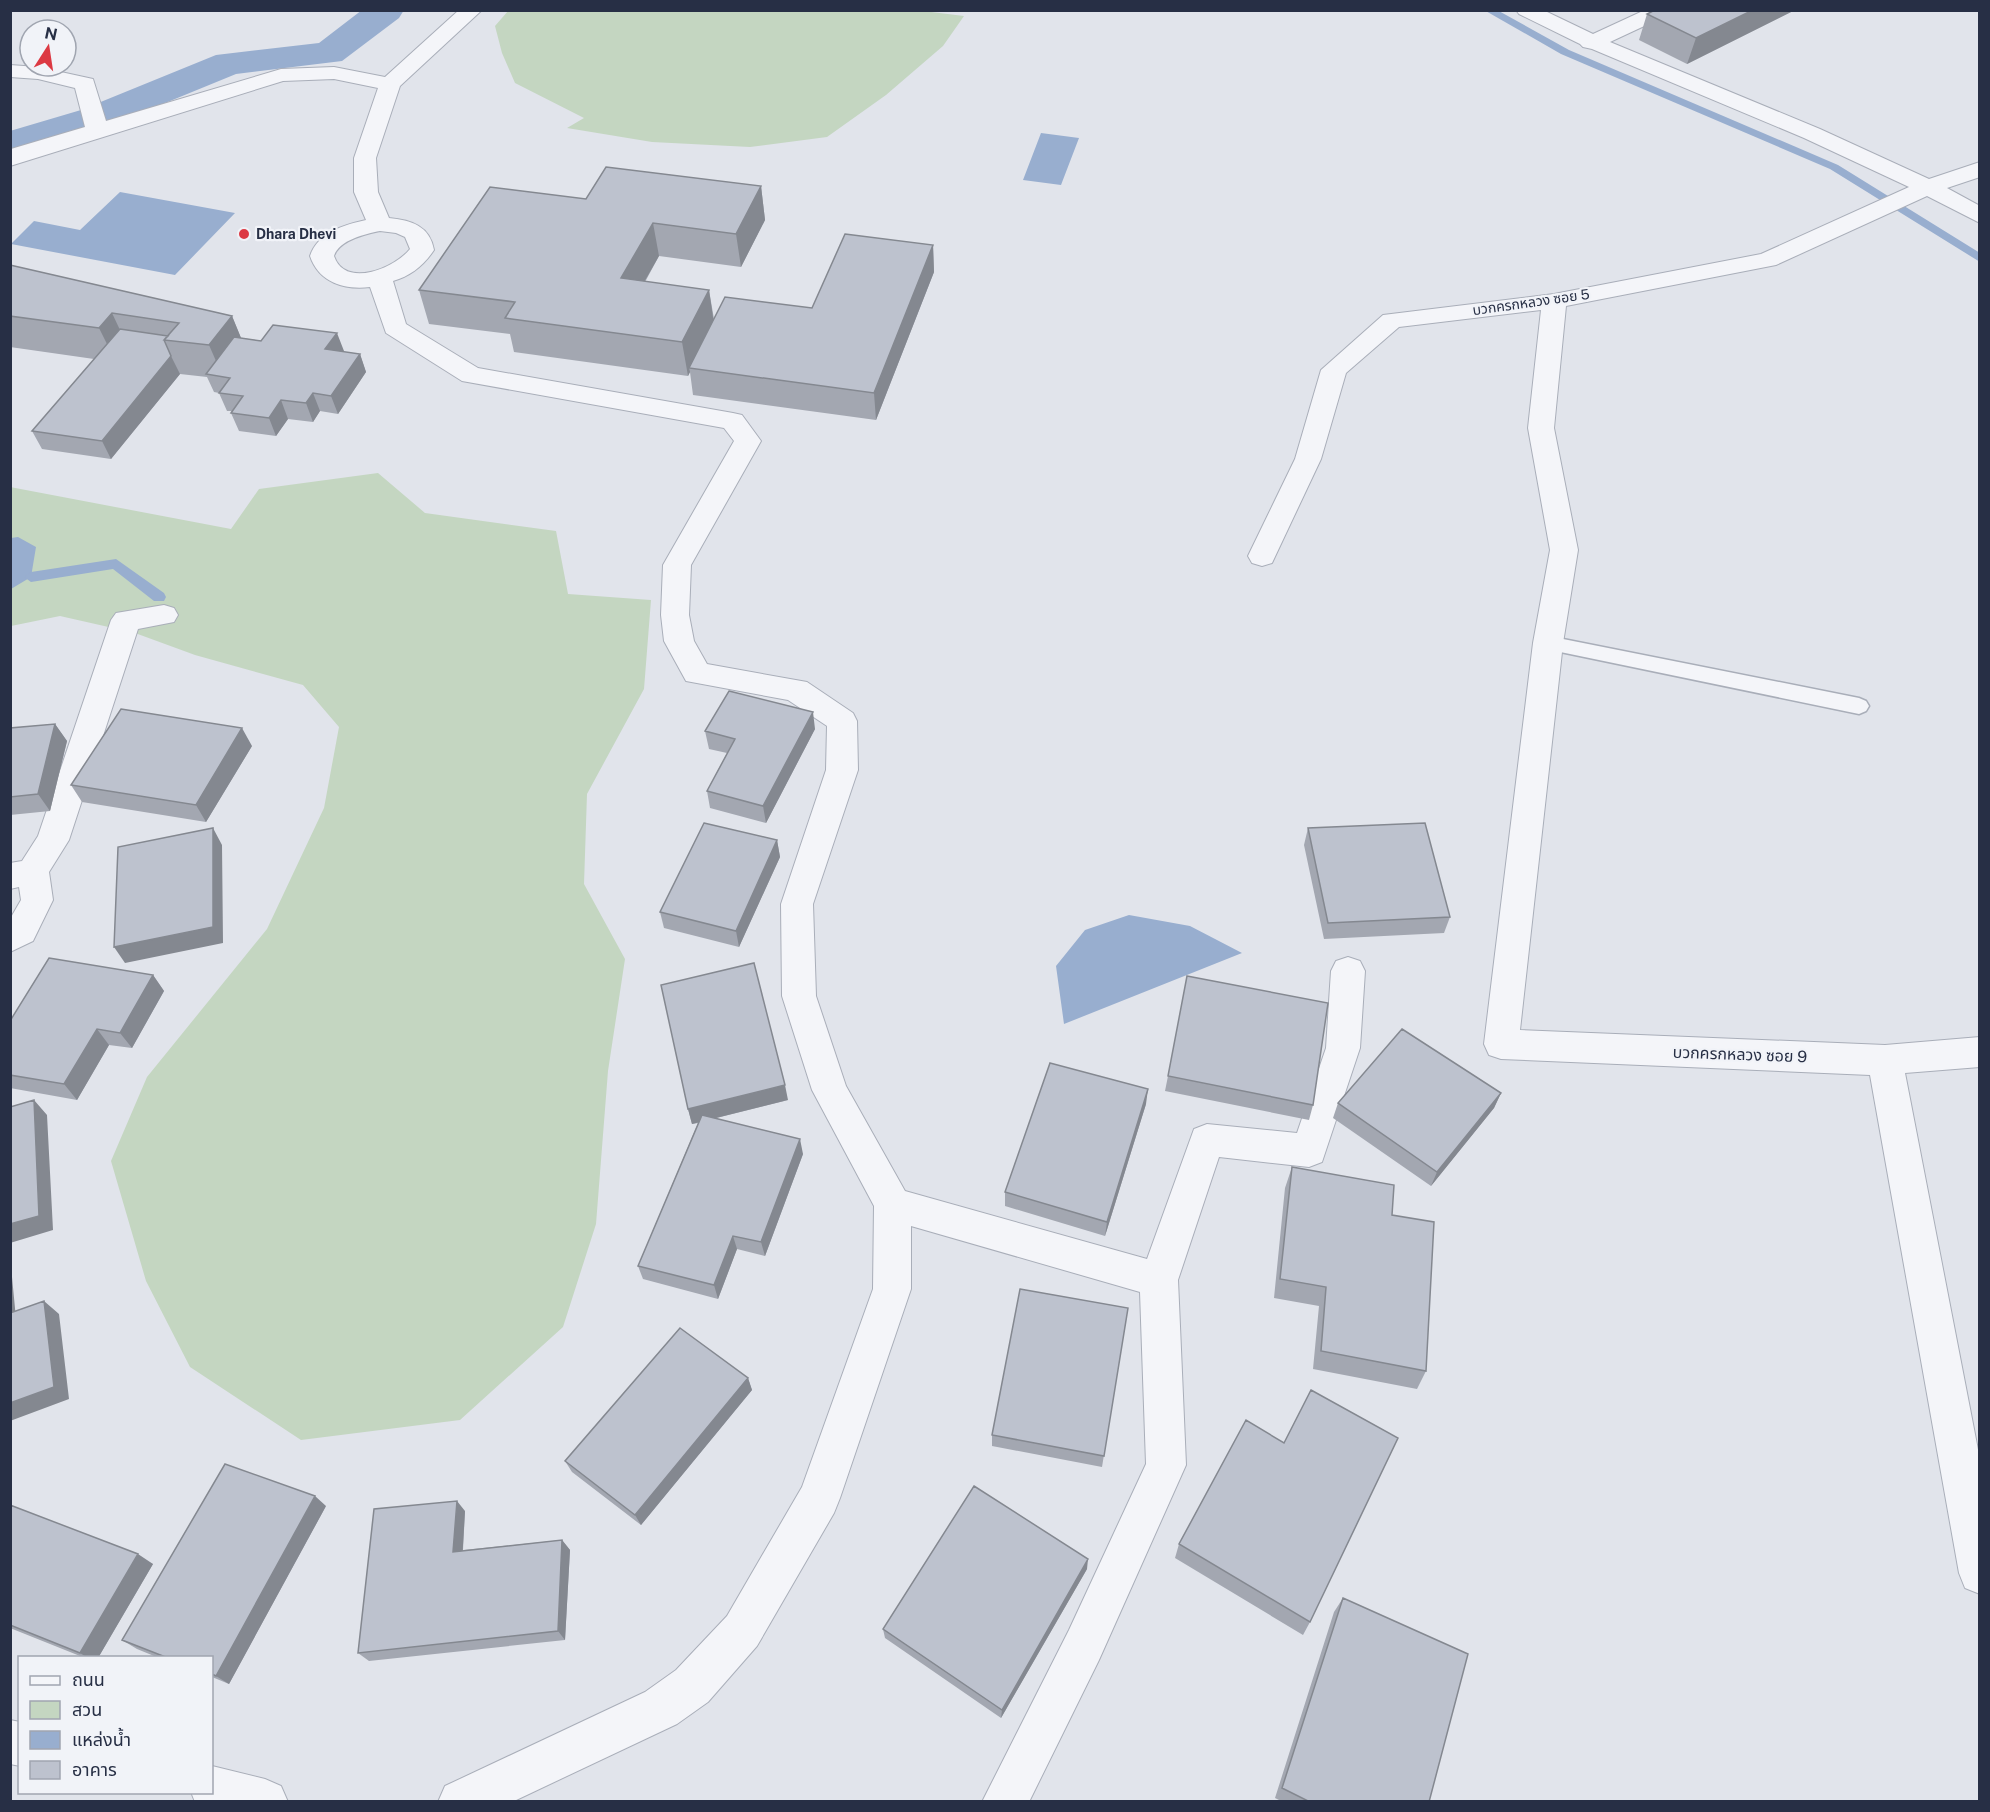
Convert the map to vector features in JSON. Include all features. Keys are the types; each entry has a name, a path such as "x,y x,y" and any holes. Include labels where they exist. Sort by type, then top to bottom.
{"street":[{"path":"380,224 366,192 365,158 390,84 472,10"},
{"path":"1526,10 1590,43 1848,149 1929,187 1980,216"},
{"path":"1590,43 1663,10"},
{"path":"10,71 38,73 85,84 96,130"},
{"path":"10,159 19,154 96,130 281,75 334,74 390,84"},
{"name":"บวกครกหลวง ซอย 5","path":"1262,556 1308,459 1334,370 1392,320 1554,301 1768,260 1929,187 1980,170"},
{"path":"380,224 410,229 421,241 422,250 410,266 380,278 352,279 334,273 326,266 323,259 325,250 333,240 347,231 380,224"},
{"path":"380,278 395,327 471,375 734,421 748,441 677,566 675,615 679,641 697,673 796,690 842,721 842,770 797,904 799,996 830,1090 893,1204 892,1289 819,1498 742,1631 692,1686 661,1708 460,1802"},
{"path":"1548,643 1564,550 1541,428 1554,301"},
{"path":"10,938 21,930 37,900 22,874 53,840 126,620 164,615"},
{"name":"บวกครกหลวง ซอย 9","path":"1548,643 1501,1044 1885,1060 1980,1052"},
{"path":"1005,1802 1084,1645 1166,1465 1159,1280 1207,1140 1309,1151 1343,1048 1348,971"},
{"path":"1885,1060 1980,1573"},
{"path":"893,1204 1159,1280"},
{"path":"213,1789 265,1802"}],"lane":[{"path":"1548,643 1859,706"}],"green space":[{"path":"915,10 964,16 943,46 886,95 827,137 750,147 652,142 567,128 584,118 515,83 502,53 495,26 508,11"},
{"path":"378,473 425,513 556,531 568,594 651,600 644,689 587,794 584,884 625,959 608,1071 596,1224 563,1327 460,1420 301,1440 190,1367 146,1281 111,1161 147,1077 267,929 324,808 339,727 303,685 195,655 135,633 60,616 11,626 10,487 231,529 259,489"}],"water":[{"path":"1041,133 1079,138 1061,185 1023,180"},
{"path":"120,192 235,213 175,275 11,244 34,221 80,230"},
{"path":"18,537 36,547 31,577 11,589 11,538"},
{"path":"1129,915 1190,926 1242,953 1064,1024 1056,966 1085,930"}],"building":[{"path":"1655,10 1753,10 1696,38 1647,14"},
{"path":"606,167 761,186 736,234 653,223 621,278 709,290 682,342 505,318 515,302 419,290 490,187 586,199"},
{"path":"845,234 933,245 874,393 689,368 725,297 812,308"},
{"path":"10,265 232,316 209,345 164,340 179,323 112,313 99,328 10,316"},
{"path":"273,325 337,333 325,349 360,354 331,396 313,393 306,403 281,400 269,418 231,413 243,396 219,393 230,378 206,374 234,337 261,341"},
{"path":"120,329 168,336 164,340 171,356 102,441 32,431"},
{"path":"729,691 813,712 763,806 707,791 735,739 705,731"},
{"path":"121,709 242,728 196,805 71,785"},
{"path":"55,724 38,794 10,797 10,728"},
{"path":"704,823 777,840 736,931 660,912"},
{"path":"1425,823 1450,917 1328,923 1308,828"},
{"path":"213,828 213,927 114,947 118,847"},
{"path":"49,958 153,975 120,1033 97,1029 64,1084 10,1075 10,1021"},
{"path":"754,963 785,1085 688,1109 661,985"},
{"path":"1187,976 1328,1003 1313,1105 1168,1076"},
{"path":"1402,1029 1501,1093 1437,1172 1338,1103"},
{"path":"1050,1063 1148,1089 1107,1222 1005,1192"},
{"path":"34,1100 39,1216 10,1224 10,1107"},
{"path":"702,1115 800,1139 761,1242 733,1236 714,1285 638,1266"},
{"path":"1292,1167 1394,1185 1392,1215 1434,1222 1426,1371 1321,1351 1326,1287 1280,1279"},
{"path":"1020,1289 1128,1308 1104,1456 992,1435"},
{"path":"44,1301 54,1387 10,1403 10,1313"},
{"path":"680,1328 748,1378 635,1515 565,1461"},
{"path":"1311,1390 1398,1438 1310,1622 1179,1544 1246,1420 1284,1443"},
{"path":"225,1464 315,1496 216,1676 213,1674 213,1656 163,1656 122,1640"},
{"path":"974,1486 1088,1559 1002,1710 883,1629"},
{"path":"457,1501 453,1552 562,1540 558,1631 358,1653 374,1509"},
{"path":"10,1505 138,1554 80,1653 10,1625"},
{"path":"1343,1598 1468,1654 1429,1802 1310,1802 1282,1788"}],"waterway":[{"path":"10,144 95,118 229,63 329,53 386,10"},
{"path":"1489,10 1565,52 1834,167 1980,259"},
{"path":"31,577 116,564 159,597"}],"place":[{"name":"Dhara Dhevi","path":"244,234"}]}
